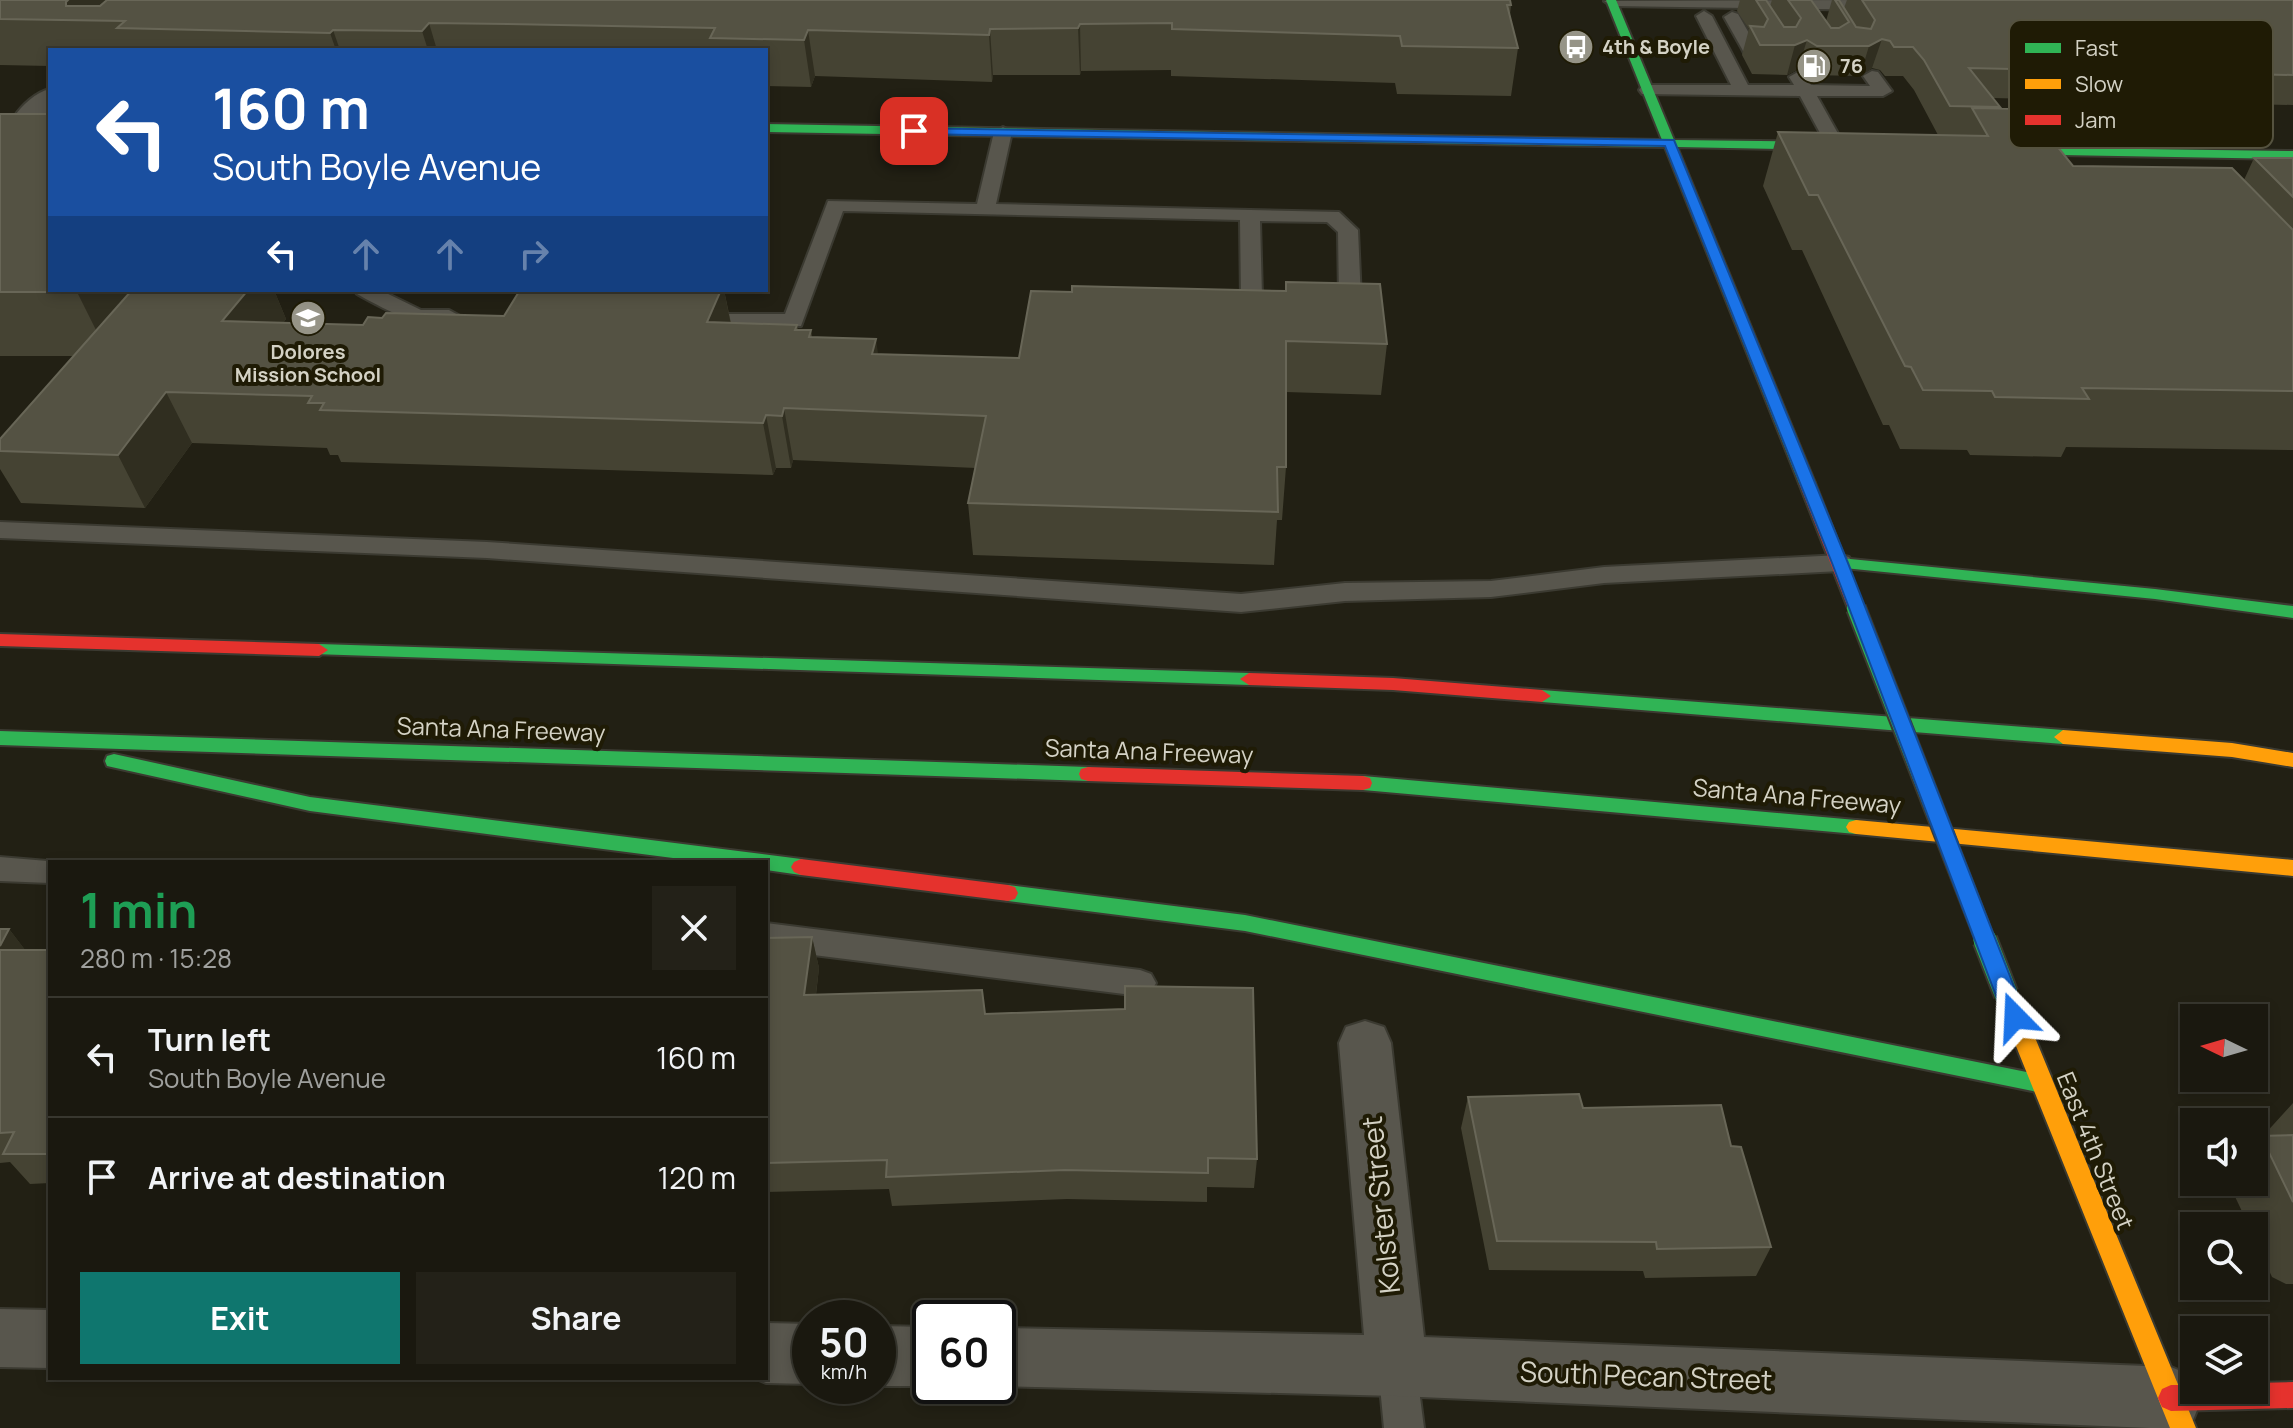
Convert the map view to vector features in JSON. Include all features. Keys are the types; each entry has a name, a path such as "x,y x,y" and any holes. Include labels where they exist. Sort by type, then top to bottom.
{"main road":[{"name":"East 4th Street","path":"1614,6 1840,563 2042,1084 2177,1413"},
{"path":"768,128 1843,146"},
{"path":"1982,149 2293,155"},
{"path":"1840,563 2140,593 2293,612"},
{"path":"0,640 1393,684 2232,750 2293,760"},
{"path":"3,738 310,804 750,860"},
{"name":"Santa Ana Freeway","path":"3,738 1394,784 2293,868"},
{"path":"768,862 1245,923 2042,1084"},
{"name":"South Pecan Street","path":"2177,1413 2293,1395"}],"street":[{"path":"31,117 48,99"},
{"name":"Kolster Street","path":"1365,1043 1397,1366"},
{"path":"0,1338 48,1339"},
{"path":"768,1353 792,1354"},
{"name":"South Pecan Street","path":"1016,1358 1397,1366 2177,1413"}],"lane":[{"path":"1614,6 1902,5"},
{"path":"1614,6 1704,16 1835,17"},
{"path":"1704,16 1742,90"},
{"path":"1732,17 1750,49"},
{"path":"1648,90 1742,90 1768,82 1850,83 1883,91 1872,76"},
{"path":"1802,83 1843,146"},
{"path":"985,210 1003,132"},
{"path":"2156,153 2175,174"},
{"path":"668,319 793,321 835,205 1332,216 1348,230 1350,300 1334,313 1272,311 1252,299 1250,216"},
{"path":"368,292 417,316 464,316"},
{"path":"0,530 487,550 1241,603 1345,592 1491,589 1604,575 1840,563"},
{"path":"0,869 48,871"},
{"path":"768,936 1140,983"},
{"path":"1397,1366 1404,1428"}],"building":[{"path":"0,0 68,0 66,6 100,6 107,0 1510,0 1511,5 1507,5 1518,48 1402,46 1400,36 1172,29 1172,23 990,29 989,35 808,30 804,40 710,38 715,28 508,24 429,23 422,31 333,30 330,33 117,28 125,21 0,19"},
{"path":"1756,0 1766,0 1784,27 1796,27 1801,18 1788,0 1811,0 1831,28 1839,28 1849,22 1835,0 1839,0 1856,27 1871,29 1875,20 1862,0 2293,0 2293,75 2273,75 2273,20 2009,20 2009,69 1969,68 2000,107 1950,106 1924,60 1913,47 1894,47 1890,41 1882,39 1869,46 1817,46 1807,40 1795,45 1760,45 1750,26 1764,27 1768,19"},
{"path":"1972,108 2009,109 2009,148 2058,148 2073,166 2232,168 2293,230 2293,391 2082,388 2089,399 1995,397 1992,391 1923,390 1911,367 1905,366 1818,195 1809,195 1778,132 1988,136"},
{"path":"0,114 48,114 48,292 0,292"},
{"path":"2254,158 2293,158 2293,197"},
{"path":"1286,282 1380,284 1387,344 1286,341 1286,467 1277,467 1278,512 968,503 986,416 784,408 782,416 766,415 763,423 320,410 324,403 308,403 312,396 166,392 118,455 0,451 0,439 130,292 246,292 222,321 363,325 368,317 382,318 386,313 504,316 519,292 720,292 707,322 797,325 795,330 811,330 809,337 876,339 872,354 1019,358 1031,291 1072,292 1072,286 1286,291"},
{"path":"0,929 9,929 0,946"},
{"path":"812,937 804,995 982,990 985,1014 1125,1009 1125,986 1253,988 1257,1159 1208,1158 1208,1173 1065,1170 886,1177 887,1160 768,1163 768,938"},
{"path":"0,950 48,950 48,1154 3,1154 14,1132 0,1133"},
{"path":"1579,1094 1583,1108 1721,1105 1731,1146 1741,1147 1771,1247 1657,1249 1656,1242 1497,1241 1468,1097"},
{"path":"2293,1135 2293,1202 2268,1150 2268,1136"}],"traffic: fast":[{"path":"1611,0 1807,483"},
{"path":"768,128 1835,146"},
{"path":"1999,150 2293,155"},
{"path":"1840,563 2155,594 2293,612"},
{"path":"1856,608 2006,994"},
{"path":"319,650 1249,679"},
{"path":"1542,696 2063,737"},
{"path":"0,738 1088,774"},
{"path":"114,761 310,804 746,860"},
{"path":"1363,783 1856,827"},
{"path":"768,863 801,867"},
{"path":"1008,893 1245,923 2042,1084"}],"traffic: slow":[{"path":"2063,737 2232,750 2293,760"},
{"path":"1856,827 2293,868"},
{"path":"2006,994 2183,1428"}],"traffic: jam":[{"path":"1807,483 1856,608"},
{"path":"0,640 319,650"},
{"path":"1249,679 1393,684 1542,696"},
{"path":"1088,774 1363,783"},
{"path":"801,867 1008,893"},
{"path":"2171,1398 2293,1395"}],"place":[{"name":"4th & Boyle","path":"1576,47"},
{"name":"76","path":"1814,66"},
{"name":"Dolores Mission School","path":"308,318"}],"route":[{"path":"914,131 1669,143 1840,563 2015,1017"}]}
